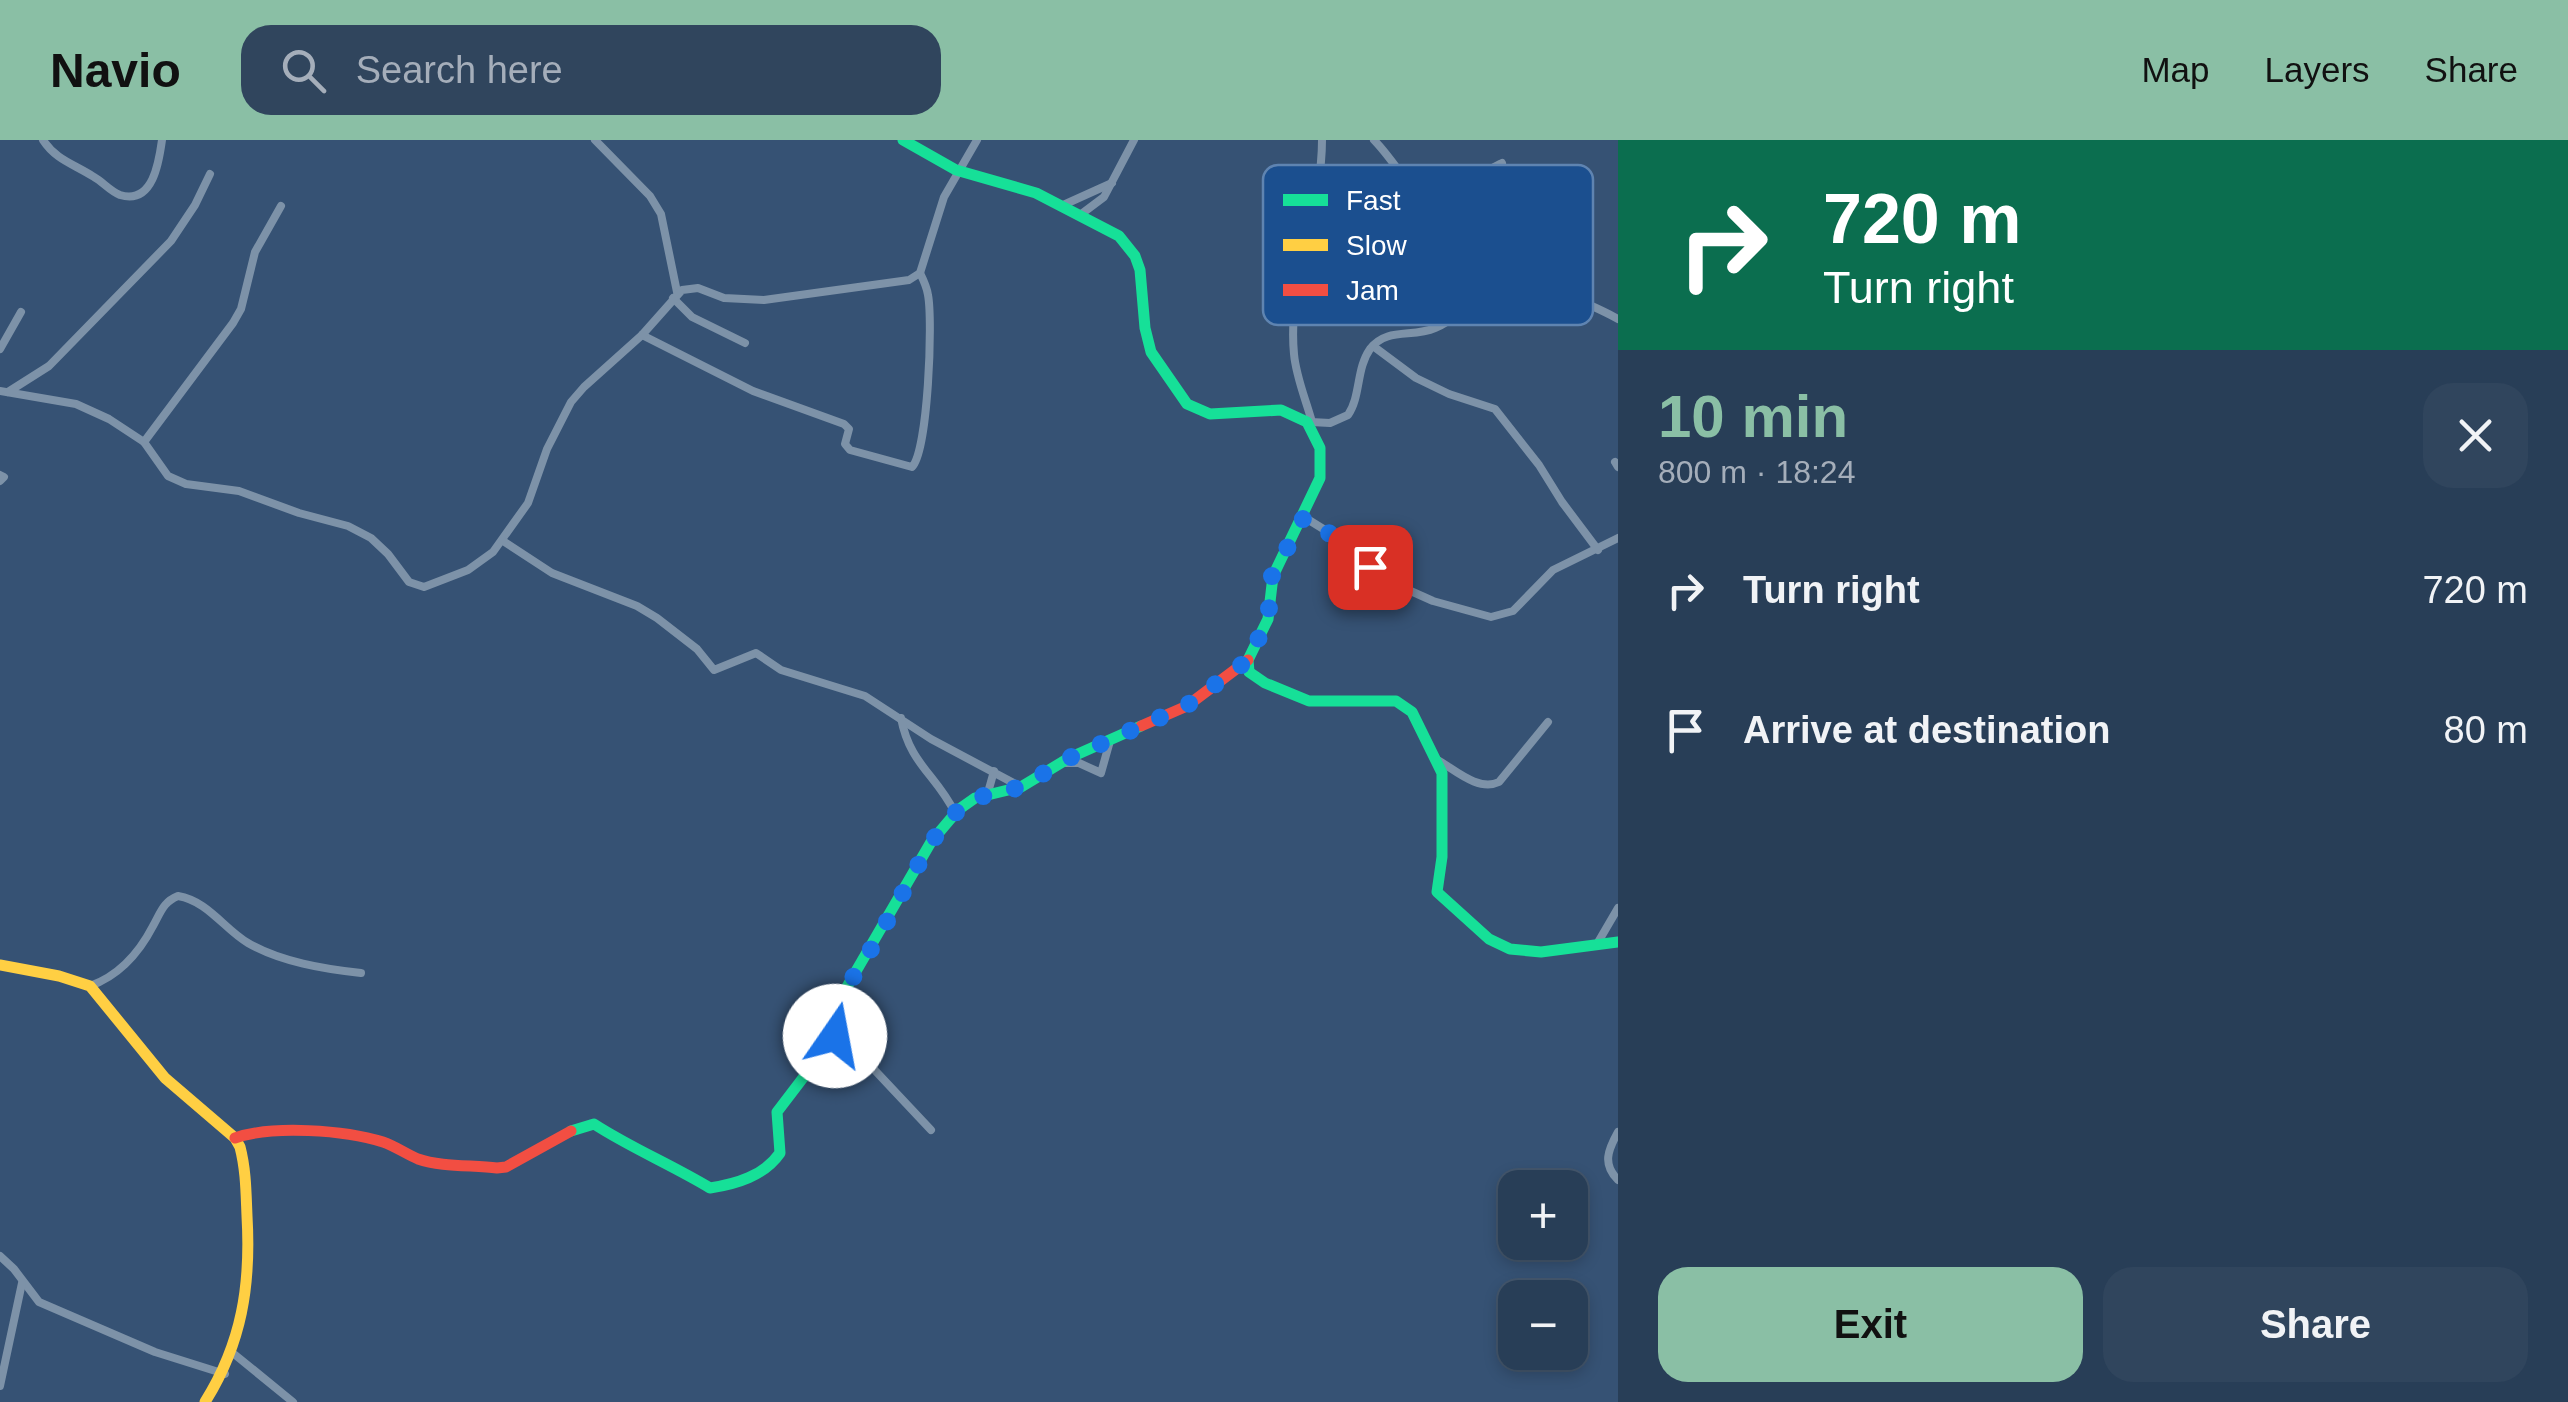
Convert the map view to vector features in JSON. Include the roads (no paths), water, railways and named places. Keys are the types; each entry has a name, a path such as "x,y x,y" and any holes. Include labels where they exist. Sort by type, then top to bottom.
{"street":[{"path":"43,140 53,154 95,177 116,194 129,196 144,190 157,172 162,140"},
{"path":"595,140 650,196 661,214 675,295 692,316 744,343"},
{"path":"902,140 956,170 1020,186 1118,236 1135,256 1151,352 1188,404 1202,412 1281,410 1309,422 1330,422 1348,415 1364,360 1373,346 1393,334 1442,325"},
{"path":"642,335 753,391 844,424 849,429 845,444 850,450 912,467 917,464 922,448 926,401 928,294 920,272 956,170 977,140"},
{"path":"1080,215 1104,197 1134,140"},
{"path":"1320,165 1322,140"},
{"path":"1374,140 1396,165"},
{"path":"1498,165 1502,163"},
{"path":"4,392 49,366 172,241 210,174"},
{"path":"1061,206 1114,181"},
{"path":"144,442 233,323 255,252 281,206"},
{"path":"4,392 76,404 110,419 144,442 157,464 175,480 250,494 360,532 388,554 409,582 417,586 434,585 468,570 503,541 528,504 547,449 571,402 642,335 675,295 698,288 732,300 791,299 888,285 909,280 920,272"},
{"path":"1593,308 1618,319"},
{"path":"0,349 21,312"},
{"path":"1250,666 1268,619 1272,576 1304,517 1322,464 1294,357 1294,325"},
{"path":"1373,346 1416,378 1495,409 1540,465 1598,550"},
{"path":"1304,517 1395,584 1433,601 1491,618 1514,611 1553,570 1618,538"},
{"path":"503,541 552,573 637,606 657,618 698,649 714,670 756,653 781,670 853,692 1021,787"},
{"path":"235,1138 255,1131 285,1129 306,1134 351,1134 386,1142 421,1160 498,1168 584,1125 594,1124 710,1188 732,1186 776,1159 782,1147 777,1112 837,1030 836,1004 931,842 955,813 968,801 1021,787 1062,763 1194,701 1236,668 1250,666"},
{"path":"1250,666 1266,683 1309,702 1404,704 1412,712 1442,774 1437,892 1488,939 1504,948 1542,953 1618,942"},
{"path":"901,718 912,756 955,813"},
{"path":"1436,758 1479,784 1491,786 1499,782 1548,722"},
{"path":"1062,763 1080,764 1099,774 1110,741"},
{"path":"986,796 994,771"},
{"path":"90,986 125,965 161,909 178,896 203,906 238,936 264,950 328,969 361,974"},
{"path":"1598,944 1618,908"},
{"path":"0,965 90,986 165,1078 235,1138 244,1158 249,1242 245,1302 234,1354 205,1402"},
{"path":"837,1030 931,1130"},
{"path":"1618,1132 1607,1164 1618,1180"},
{"path":"0,1256 38,1301 155,1352 225,1374"},
{"path":"0,1386 22,1280"},
{"path":"16,1312 38,1301"},
{"path":"234,1354 293,1402"}]}
